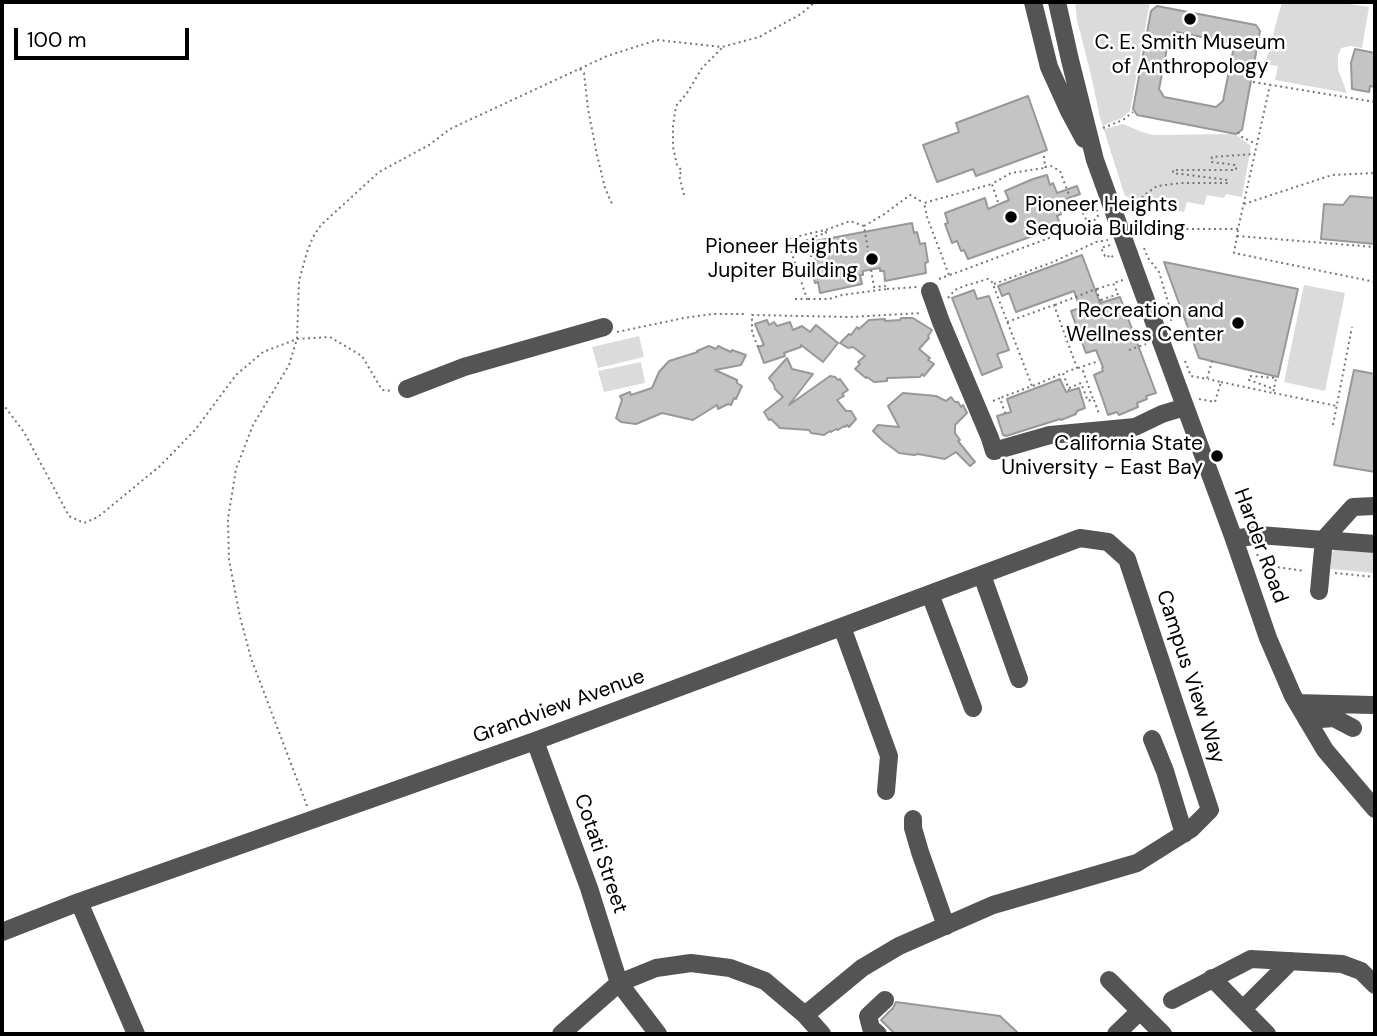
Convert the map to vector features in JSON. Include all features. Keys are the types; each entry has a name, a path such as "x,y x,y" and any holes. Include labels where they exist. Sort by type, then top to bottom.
{"street":[{"name":"Harder Road","path":"1033,2 1049,67 1096,160"},
{"name":"Harder Road","path":"1057,2 1096,160 1191,403 1268,638 1297,703 1325,750 1375,810"},
{"path":"931,285 994,451 1051,435 1135,427 1191,403"},
{"path":"407,389 464,367 608,330"},
{"path":"1319,591 1324,540 1353,507 1375,506"},
{"path":"1234,539 1259,535 1375,544"},
{"name":"Grandview Avenue","path":"2,932 79,902 535,741 1080,538 1108,542 1127,559"},
{"name":"Campus View Way","path":"1127,559 1210,810 1184,834"},
{"path":"982,575 1018,679"},
{"path":"930,594 973,708"},
{"path":"842,627 890,756 886,791"},
{"path":"1297,703 1372,705"},
{"path":"1307,720 1334,718 1353,728"},
{"path":"805,1015 862,968 899,946 993,905 1137,863 1184,834 1165,771 1152,739"},
{"name":"Cotati Street","path":"535,741 589,888 619,984"},
{"path":"913,819 920,852 946,926"},
{"path":"79,902 136,1034"},
{"path":"1172,1000 1251,959 1342,964 1361,971 1375,985"},
{"path":"1242,1009 1291,961"},
{"path":"561,1034 619,984 656,968 691,963 730,968 765,981 805,1015 822,1034"},
{"path":"1212,978 1267,1034"},
{"path":"1109,980 1163,1034"},
{"path":"619,984 658,1034"},
{"path":"877,1034 868,1016 885,1000"},
{"path":"1116,1034 1140,1011"}],"path":[{"path":"313,820 251,658 229,560 228,519 236,469 248,436 289,365 297,339 299,281 313,237 321,225 379,172 429,145 450,129 607,56 657,40 722,47 759,37 802,14 815,2"},
{"path":"684,195 679,175 682,171 677,165 673,147 677,106 702,68 722,47"},
{"path":"579,69 584,73 588,109 605,188 613,206"},
{"path":"1253,82 1375,103"},
{"path":"1270,85 1234,253 1375,282"},
{"path":"1101,129 1133,113"},
{"path":"1238,132 1257,145"},
{"path":"1140,203 1143,195 1157,186 1227,183 1228,180 1173,173 1173,170 1236,170 1236,165 1211,162 1212,157 1255,154"},
{"path":"1044,156 1045,167"},
{"path":"924,203 992,184 1011,173 1051,166 1060,171 1072,203 1079,206 1088,223"},
{"path":"1244,204 1332,175 1375,173"},
{"path":"992,184 998,202"},
{"path":"807,299 788,239 850,221 864,226 910,195 924,203 949,275"},
{"path":"795,299 829,299 842,295 931,285 949,275 1095,220 1098,217 1097,210"},
{"path":"864,226 869,256"},
{"path":"1136,229 1238,229"},
{"path":"811,260 807,239 826,233 825,230"},
{"path":"1237,236 1375,247"},
{"path":"993,285 1108,239 1110,245 1101,248 1105,257 1114,256"},
{"path":"1144,249 1159,272 1171,312 1172,328"},
{"path":"871,270 874,287 885,286 887,289"},
{"path":"948,296 955,290 977,282 988,279 992,282 1032,386"},
{"path":"1007,322 1122,279"},
{"path":"1096,289 1101,302 1118,294 1113,283"},
{"path":"1054,305 1077,368"},
{"path":"758,347 752,332 752,315 850,317 924,313"},
{"path":"608,330 712,314 746,314"},
{"path":"1333,425 1352,327"},
{"path":"2,403 24,432 69,516 84,523 98,517 160,466 195,430 236,374 264,352 297,339 330,338 362,356 382,390 399,392 407,389"},
{"path":"1129,350 1147,343"},
{"path":"1182,353 1191,376 1337,406"},
{"path":"1000,398 1099,361"},
{"path":"1207,379 1212,361"},
{"path":"1082,368 1101,422"},
{"path":"1063,373 1069,389 1081,383 1088,401 1093,399"},
{"path":"1250,376 1276,378 1274,391 1249,380 1250,376"},
{"path":"1191,403 1215,402 1220,382"},
{"path":"1257,554 1263,565 1312,572"},
{"path":"1331,572 1375,577"}],"shaded area":[{"path":"1075,2 1150,2 1130,111 1120,119 1104,125 1105,129 1123,124 1153,135 1235,134 1251,146 1242,197 1207,195 1204,205 1187,202 1184,212 1129,200 1125,196 1100,118"},
{"path":"1282,2 1338,2 1369,7 1362,48 1341,48 1338,56 1338,69 1347,93 1275,80 1278,66 1265,64"},
{"path":"1304,285 1345,293 1325,391 1284,382"},
{"path":"639,336 644,357 598,368 592,347"},
{"path":"641,362 645,383 604,392 598,371"},
{"path":"1337,548 1375,552 1375,573 1331,569 1331,552"}],"building":[{"path":"1157,6 1256,25 1260,31 1242,130 1236,134 1137,115 1133,109 1151,11","holes":["1176,32 1228,42 1233,51 1223,101 1216,107 1164,97 1159,89 1169,38"]},
{"path":"1355,49 1375,53 1375,87 1370,86 1369,92 1352,89 1351,63"},
{"path":"1028,96 1047,150 976,176 973,169 937,182 923,145 959,132 956,123"},
{"name":"Pioneer Heights Sequoia Building","path":"1047,175 1050,185 1053,183 1057,193 1077,186 1080,194 1056,203 1061,214 1057,216 1061,226 968,259 957,241 952,243 945,224 948,223 945,213 985,198 988,209 1009,200 1005,191"},
{"path":"1350,196 1375,198 1375,244 1321,239 1324,204 1343,205"},
{"name":"Pioneer Heights Jupiter Building","path":"912,223 920,244 925,243 928,262 925,263 926,273 885,281 884,271 880,271 880,268 863,271 863,275 860,275 862,284 820,293 811,264 816,262 815,241"},
{"path":"1082,255 1100,303 1120,297 1156,393 1137,403 1138,407 1119,415 1117,412 1108,415 1094,375 1103,371 1103,367 1096,350 1086,353 1071,311 1080,308 1074,291 1016,312 1009,293 1002,296 998,286"},
{"name":"Recreation and Wellness Center","path":"1164,262 1298,289 1278,377 1199,358"},
{"path":"974,290 977,299 989,296 1009,350 997,354 1002,367 982,375 952,298"},
{"path":"913,318 932,330 919,349 934,364 920,377 887,378 887,381 874,382 866,378 855,369 865,356 853,347 848,348 840,343 869,320"},
{"path":"767,320 769,325 774,322 777,326 790,322 793,330 802,326 810,332 816,325 838,343 823,362 801,345 784,353 785,356 764,363 758,347 764,345 755,324"},
{"path":"709,346 716,349 718,346 746,355 741,365 715,370 737,380 742,386 731,405 718,409 717,405 693,420 662,413 636,424 621,422 616,418 622,400 620,396 652,388 659,372 669,361"},
{"path":"787,358 792,369 813,374 789,405 830,376 835,377 840,379 848,390 837,400 846,411 851,411 856,419 849,427 847,425 824,435 811,433 809,430 780,428 769,420 764,412 783,397 769,378"},
{"path":"1354,370 1375,374 1375,472 1334,465"},
{"path":"1060,379 1066,392 1079,388 1085,408 1061,420 1003,435 997,416 1011,412 1007,399"},
{"path":"903,393 936,396 946,401 951,397 961,407 963,405 967,413 955,425 955,433 975,462 970,466 956,452 945,459 899,453 883,441 873,431 878,425 899,427 888,406"},
{"path":"896,1002 1000,1016 1019,1034 895,1034 881,1020"}],"place":[{"name":"C. E. Smith Museum of Anthropology","path":"1190,19"},
{"name":"Pioneer Heights Sequoia Building","path":"1011,217"},
{"name":"Pioneer Heights Jupiter Building","path":"872,259"},
{"name":"Recreation and Wellness Center","path":"1238,323"},
{"name":"California State University - East Bay","path":"1217,456"}]}
